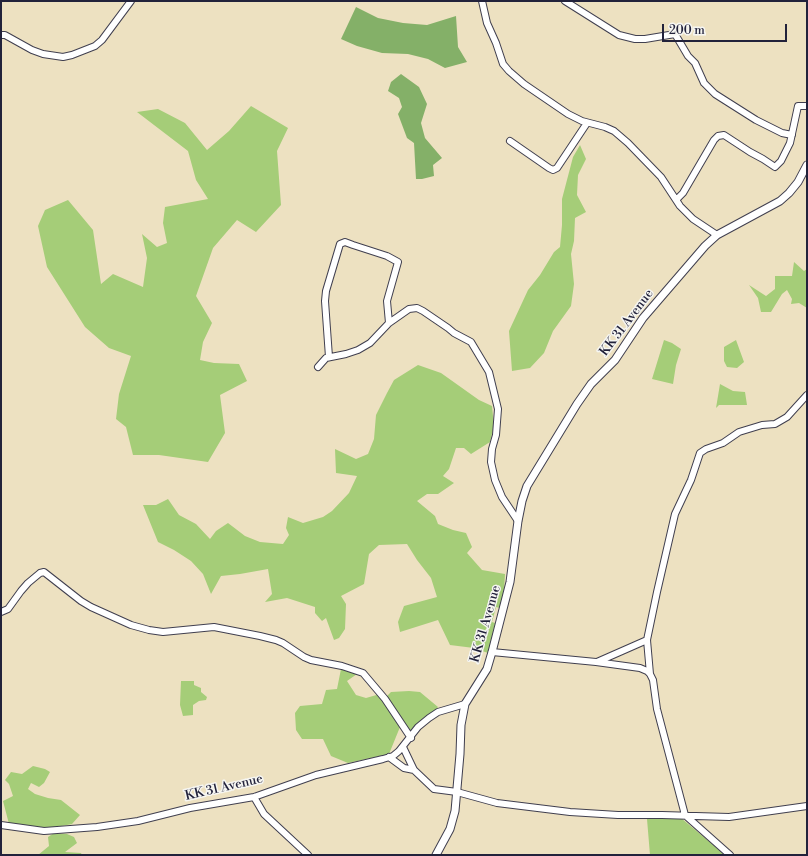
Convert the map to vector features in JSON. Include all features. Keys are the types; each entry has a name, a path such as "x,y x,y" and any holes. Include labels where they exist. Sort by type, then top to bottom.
{"main road":[{"name":"KK 31 Avenue","path":"465,704 487,669 492,652 510,582 518,521 527,486 577,404 592,384 615,360 644,318 705,246 717,235 780,201 798,182 807,165"},
{"path":"436,855 450,829 455,811 461,725 465,704"}],"street":[{"path":"1,35 5,35 32,50 43,54 63,57 72,55 95,46 102,40 131,1"},
{"path":"482,1 487,23 505,67 519,80 558,109 575,118 614,131 628,143 661,177 680,206 693,219 717,235"},
{"path":"565,1 620,35 645,40 675,34 688,56 695,63 704,83 715,94 756,120 782,133 792,134"},
{"path":"677,199 683,193 714,140 718,136 724,135 750,152 763,158 775,167 781,161 790,143 798,106 807,106"},
{"path":"510,141 553,170 557,168 587,122"},
{"path":"329,357 325,301 326,291 340,244 344,242 386,256 398,262 387,301 389,323"},
{"path":"318,367 322,361 329,357 346,354 370,344 389,323 409,309 417,308 423,311 454,333 471,342 489,372 498,409 496,435 492,449 491,462 495,480 502,497 518,521"},
{"path":"730,855 685,815 656,709 653,680 650,674 647,640 675,514 691,480 700,453 706,449 723,443 739,432 762,425 775,424 787,417 807,395"},
{"path":"1,612 8,609 24,587 40,573 44,572 81,601 131,625 163,632 214,627 276,640 311,660 342,666 363,673 385,699 411,738"},
{"path":"596,662 647,640"},
{"path":"492,652 596,662 640,668 650,674"},
{"name":"KK 31 Avenue","path":"1,825 12,828 44,831 97,827 138,821 190,808 254,797 316,775 389,757 399,751 411,738 418,727 438,712 465,704"},
{"path":"403,746 414,770 434,789 457,792 497,803 570,812 618,815 685,815 729,817 807,806"},
{"path":"389,757 404,768 414,770"},
{"path":"254,797 264,814 308,855"}],"green space":[{"path":"356,7 378,18 403,23 427,25 456,16 458,47 467,62 445,68 428,59 408,54 382,53 357,46 341,39"},
{"path":"401,74 419,87 427,104 421,123 425,138 442,158 433,165 434,176 416,179 414,143 407,138 398,114 402,107 399,98 388,91 391,82"},
{"path":"251,106 288,128 277,151 281,205 256,232 237,220 213,248 196,296 212,323 203,342 200,360 214,363 239,364 247,381 220,395 225,433 208,462 159,455 133,455 126,427 116,419 119,394 131,356 109,348 85,327 47,267 38,226 45,210 68,200 93,230 101,284 113,274 143,287 147,258 142,234 157,247 167,243 163,223 165,207 208,199 196,180 188,151 137,112 158,109 185,123 207,150 229,131"},
{"path":"580,145 586,159 578,175 577,195 586,212 575,218 574,241 571,254 574,284 571,306 553,331 544,353 530,368 512,371 509,331 528,290 540,275 554,252 560,247 562,199 573,157"},
{"path":"794,262 804,271 807,269 807,308 799,303 791,304 792,299 787,290 782,294 771,312 761,312 758,298 749,285 766,296 775,289 775,276 792,276"},
{"path":"664,340 681,349 676,365 673,384 652,379"},
{"path":"736,340 744,362 737,368 727,367 724,361 724,347"},
{"path":"418,365 441,373 479,400 492,406 494,426 490,442 471,454 464,448 456,448 449,469 443,476 454,483 438,494 427,494 417,501 435,516 438,524 466,533 472,547 467,553 482,570 505,574 503,609 496,607 492,622 495,623 488,653 474,648 450,645 438,620 400,632 398,622 404,606 437,597 431,578 407,544 379,545 369,554 364,584 341,596 346,604 345,629 339,638 334,640 326,618 322,621 315,613 315,607 287,598 265,602 272,594 268,569 221,576 211,594 203,574 191,561 158,542 143,505 156,505 168,499 179,515 196,524 210,539 216,531 228,523 245,536 260,542 283,544 289,535 286,528 288,517 303,523 323,517 332,511 349,493 357,476 336,473 335,449 356,459 368,454 374,439 376,415 394,380"},
{"path":"720,384 733,391 745,392 747,405 719,405 716,408"},
{"path":"341,669 357,674 347,681 356,695 366,698 380,694 400,727 389,754 348,763 331,756 323,739 302,739 296,730 295,713 300,706 322,704 326,690 337,689"},
{"path":"181,681 194,681 194,685 201,688 201,692 207,697 206,700 199,701 193,705 193,715 183,716 180,705"},
{"path":"391,692 420,692 438,707 422,719 422,723 409,735 386,697"},
{"path":"33,766 50,772 44,783 39,787 31,783 28,789 35,794 61,800 80,815 72,824 51,828 9,824 3,801 13,796 9,784 5,780 11,772 22,774"},
{"path":"668,817 681,818 724,854 650,855 647,819"},
{"path":"54,833 67,834 74,837 77,843 65,852 81,853 82,855 38,855 49,846 48,837"}]}
